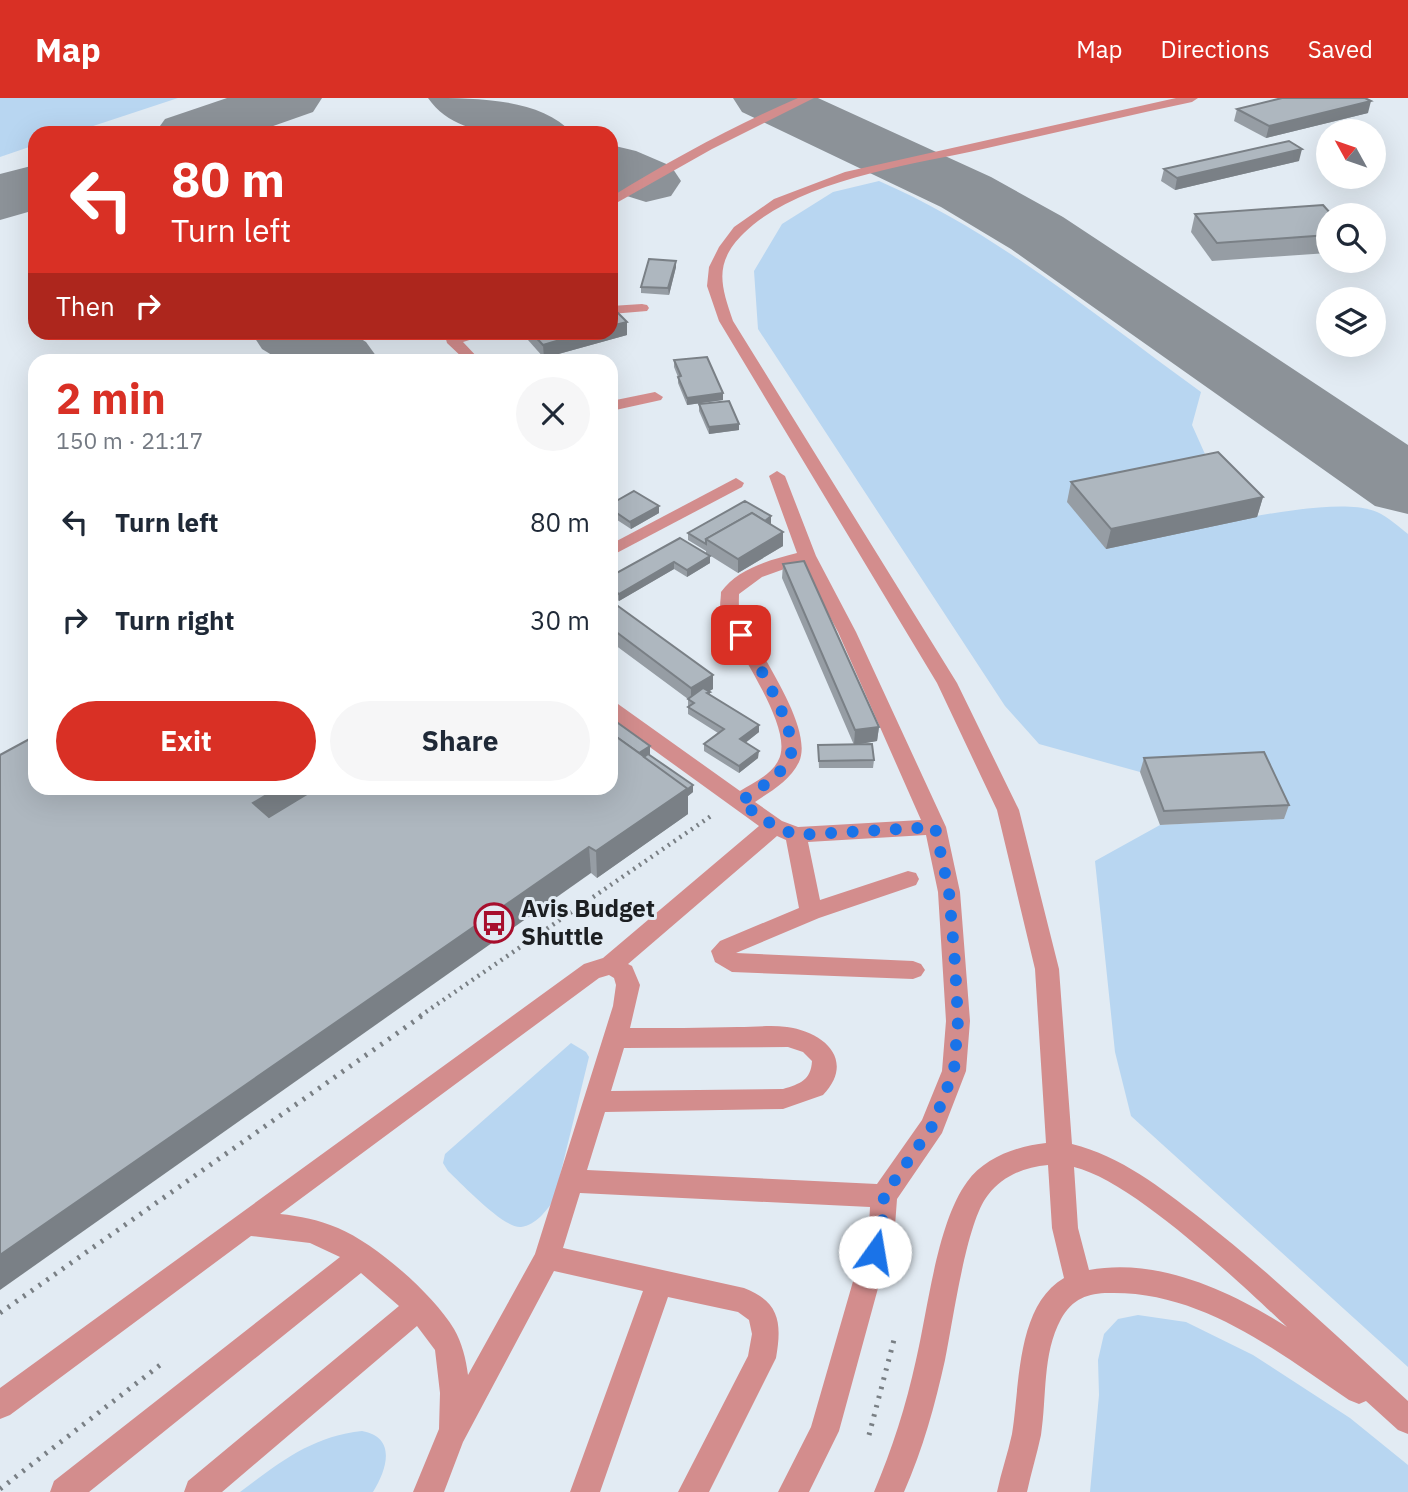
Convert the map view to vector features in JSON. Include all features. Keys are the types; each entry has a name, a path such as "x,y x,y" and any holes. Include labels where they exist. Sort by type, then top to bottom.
{"street":[{"path":"618,198 688,156 764,116 808,98"},
{"path":"1079,1282 1065,1228 1046,969 1008,810 947,683 863,549 786,415 726,321 713,286 716,267 726,247 748,222 779,202 827,182 1192,98"},
{"path":"618,310 642,308"},
{"path":"455,340 468,354"},
{"path":"618,405 655,397"},
{"path":"777,475 807,556 847,632 935,827 949,892 958,1021 954,1070 933,1125 884,1196 882,1226 824,1431 793,1492"},
{"path":"618,547 736,483"},
{"path":"740,802 779,774 792,756 789,725 730,612 730,592 764,568 807,556"},
{"path":"618,714 774,826 796,835 935,827"},
{"path":"0,1405 592,970 610,966 774,826"},
{"path":"796,835 811,912"},
{"path":"908,879 811,912 729,947 723,951 723,956 732,963 913,970"},
{"path":"428,1492 450,1437 547,1257 615,1038 628,985 624,972 610,966"},
{"path":"595,1102 783,1099 810,1091 824,1075 825,1058 813,1045 788,1037 615,1038"},
{"path":"888,1492 896,1476 919,1406 958,1234 970,1199 990,1173 1022,1158 1058,1153 1082,1158 1111,1170 1213,1243 1408,1420"},
{"path":"571,1181 884,1196"},
{"path":"246,1224 283,1225 334,1238 362,1256 431,1321 446,1342 452,1367 454,1403 450,1437"},
{"path":"65,1492 362,1256"},
{"path":"547,1257 744,1301 761,1312 766,1335 762,1358 693,1492"},
{"path":"1012,1492 1026,1436 1035,1356 1043,1327 1053,1307 1079,1282 1114,1279 1145,1281 1180,1289 1242,1316 1284,1340 1408,1420"},
{"path":"585,1492 660,1282"},
{"path":"199,1492 417,1308"}],"path":[{"path":"0,1313 526,942 707,818 740,802"},
{"path":"0,1489 164,1362"}],"shaded area":[{"path":"0,98 178,98 93,126 28,126 28,147 0,157"},
{"path":"879,181 965,225 1006,251 1201,392 1192,425 1213,472 1106,549 1245,518 1323,507 1354,507 1377,512 1408,534 1408,1367 1131,1116 1115,1052 1095,861 1160,825 1284,818 1260,766 1140,772 1039,744 1005,706 758,329 754,271 782,224 833,192"},
{"path":"571,1043 586,1052 589,1057 554,1200 540,1217 531,1223 521,1227 514,1226 483,1205 448,1171 443,1163 445,1154"},
{"path":"1138,1315 1186,1322 1253,1355 1350,1418 1408,1465 1408,1492 1090,1492 1099,1395 1098,1360 1104,1334 1118,1319"},
{"path":"362,1431 373,1434 380,1440 386,1455 382,1473 373,1492 240,1492 297,1452 327,1439"}],"building":[{"path":"1282,98 1365,98 1371,101 1269,126 1237,109"},
{"path":"1289,141 1302,149 1177,178 1164,169"},
{"path":"1316,205 1316,236 1217,243 1195,214"},
{"path":"649,259 676,261 668,288 641,287"},
{"path":"618,313 627,322 618,324"},
{"path":"538,340 560,340 543,345"},
{"path":"707,357 723,393 687,398 674,360"},
{"path":"729,401 739,424 709,427 699,404"},
{"path":"1218,452 1263,497 1111,529 1071,482"},
{"path":"634,491 659,506 630,522 618,514 618,500"},
{"path":"745,501 771,516 765,521 752,513 706,539 706,544 688,533"},
{"path":"752,513 783,532 738,559 706,539"},
{"path":"680,538 710,556 687,570 674,562 619,594 618,572"},
{"path":"804,561 879,727 855,730 783,564"},
{"path":"618,606 713,675 691,688 618,633"},
{"path":"703,688 759,725 740,739 759,751 739,766 704,744 724,729 688,707 694,703 688,699"},
{"path":"618,723 650,746 639,753 618,738"},
{"path":"618,738 688,788 596,851 589,847 0,1255 0,755 28,740 28,795 266,795 253,803 269,817 305,795 618,795"},
{"path":"872,744 874,760 819,761 818,745"},
{"path":"1264,752 1289,805 1164,811 1144,758"},
{"path":"648,754 693,785 688,789 644,757"}],"taxiway":[{"path":"209,126 290,98"},
{"path":"460,98 522,126"},
{"path":"765,98 966,192 1037,233 1408,486"},
{"path":"618,169 646,181"},
{"path":"0,198 28,188"},
{"path":"304,340 327,354"}],"place":[{"name":"Avis Budget Shuttle","path":"494,923"}],"route":[{"path":"741,635 789,725 792,756 779,774 740,802 774,826 796,835 935,827 949,892 955,963 958,1021 954,1070 933,1125 884,1196 882,1226 875,1252"}]}
